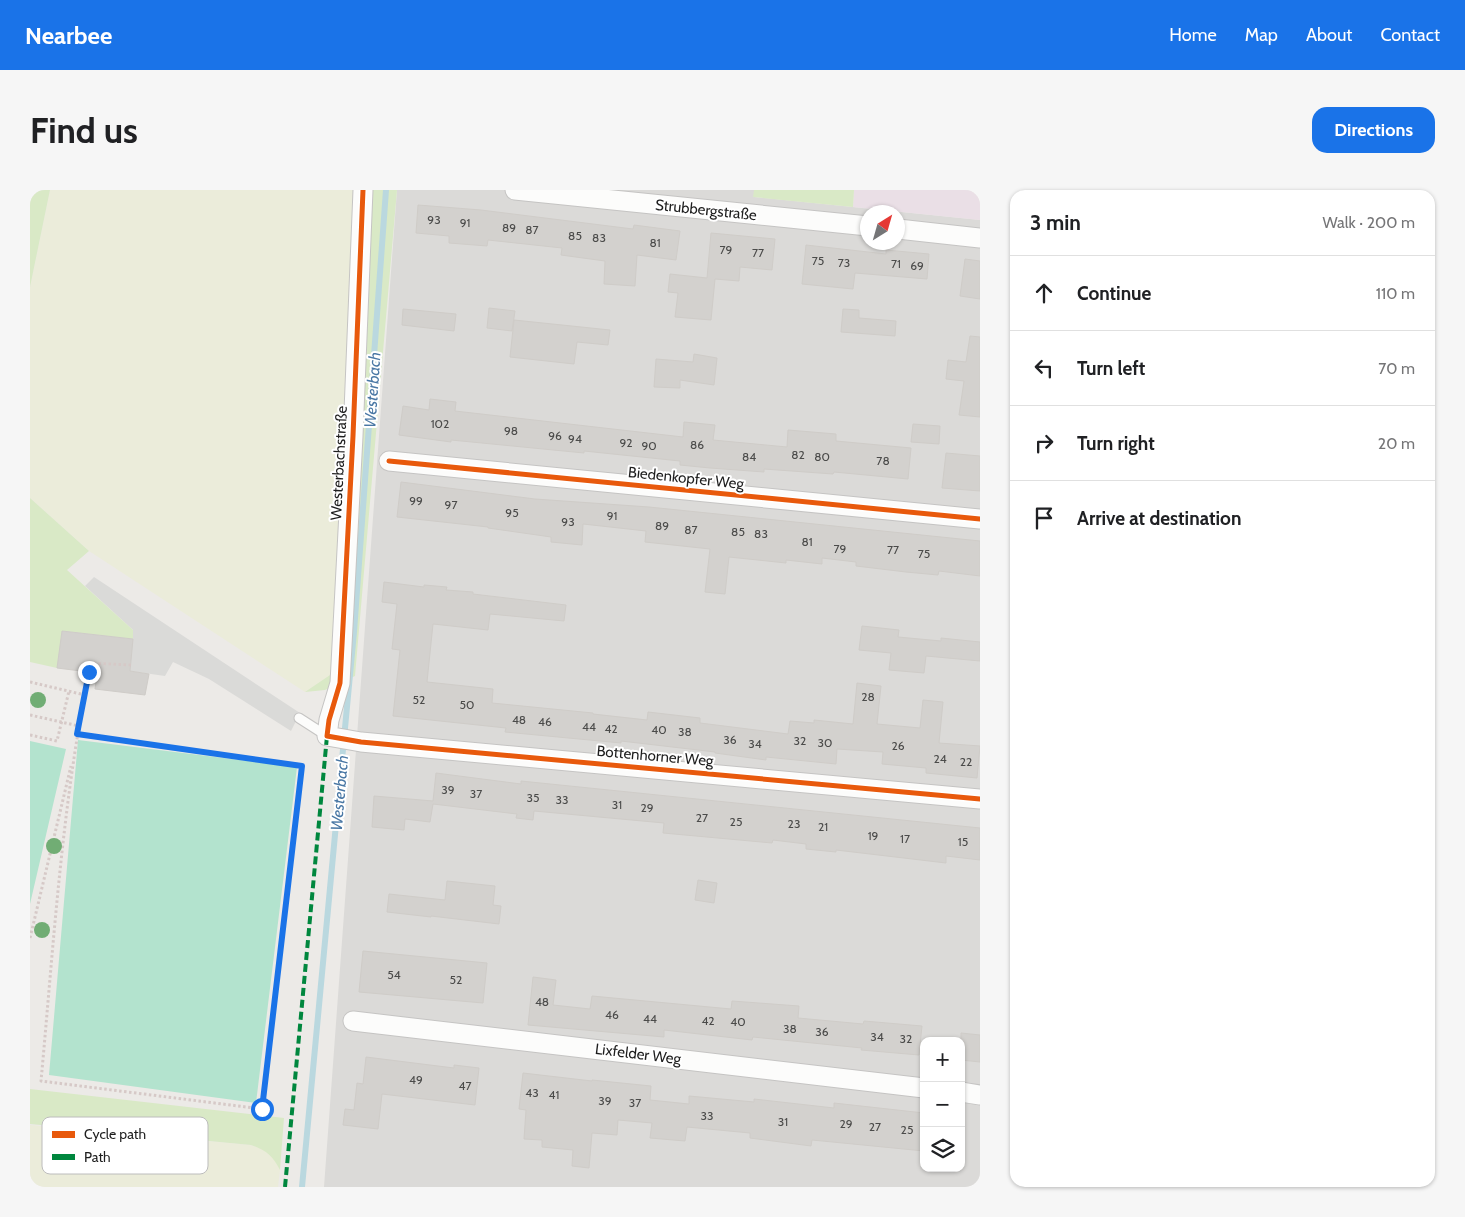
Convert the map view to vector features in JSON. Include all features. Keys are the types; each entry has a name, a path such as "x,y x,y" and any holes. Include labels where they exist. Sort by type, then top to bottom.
{"street":[{"name":"Westerbachstraße","path":"331,737 329,720 340,683 363,190"},
{"name":"Strubbergstraße","path":"515,190 860,225"},
{"path":"905,230 980,238"},
{"name":"Biedenkopfer Weg","path":"389,461 980,519"},
{"name":"Bottenhorner Weg","path":"331,737 361,742 980,800"},
{"name":"Lixfelder Weg","path":"353,1020 920,1088"},
{"path":"965,1093 980,1095"}],"lane":[{"path":"299,718 331,737"}],"path":[{"path":"77,734 302,766 262,1109 41,1081 67,804 78,726 91,663 131,665"},
{"path":"30,682 85,695"},
{"path":"30,735 57,741 69,691"},
{"path":"30,715 78,726"},
{"path":"30,938 75,746"}],"shaded area":[{"path":"397,190 754,190 754,197 860,208 860,250 905,250 905,212 980,220 980,1187 324,1187"},
{"path":"854,190 980,190 980,220 905,212 905,205 860,205 860,208 853,207"},
{"path":"94,577 300,713 291,731 209,679 173,662 165,676 130,671 133,630 85,586"}],"green space":[{"path":"30,190 50,190 30,287"},
{"path":"50,190 354,190 333,674 305,692 89,551 30,498 30,287"},
{"path":"354,190 397,190 355,676 325,690 305,692 333,673"},
{"path":"754,190 854,190 853,207 753,197"},
{"path":"30,498 89,551 67,570 133,630 133,639 63,631 57,668 30,662"},
{"path":"78,740 297,767 256,1103 49,1075"},
{"path":"30,741 66,749 30,904"},
{"path":"30,1089 284,1118 280,1170 275,1161 261,1149 251,1145 208,1141 208,1117 42,1117 42,1125 30,1124"},
{"path":"30,1125 42,1126 42,1174 208,1174 208,1141 251,1145 265,1150 274,1158 280,1170 278,1187 30,1187"}],"building":[{"path":"418,205 481,210 633,229 634,225 680,231 676,260 637,255 635,286 604,284 605,261 561,255 562,248 488,240 487,246 449,243 449,236 416,233"},
{"path":"711,233 775,239 772,270 740,267 739,281 715,279 711,320 675,317 678,293 668,292 670,274 707,278"},
{"path":"806,245 886,254 886,250 929,254 927,279 855,273 853,289 802,284"},
{"path":"965,259 980,261 980,299 960,296"},
{"path":"489,308 515,311 512,331 487,328"},
{"path":"403,309 456,314 454,331 402,325"},
{"path":"843,309 859,310 859,318 896,321 895,336 841,332"},
{"path":"514,320 610,330 608,345 577,342 574,364 510,357"},
{"path":"970,336 980,337 980,417 959,415 964,381 946,379 948,360 966,362"},
{"path":"694,354 717,358 714,385 680,380 680,388 654,387 656,359 693,362"},
{"path":"430,399 456,402 455,411 683,437 684,422 715,425 713,440 787,447 788,430 836,434 836,441 911,448 908,479 834,472 833,474 764,469 764,472 710,468 680,465 680,461 584,451 584,453 451,440 451,442 399,435 403,406 429,410"},
{"path":"913,424 940,426 939,444 911,442"},
{"path":"946,453 980,456 980,491 942,488"},
{"path":"401,482 535,499 649,507 980,541 980,576 939,571 938,575 906,572 856,566 856,562 822,558 822,564 786,560 786,563 729,557 725,594 705,592 710,549 645,542 646,531 583,524 582,545 551,542 551,537 488,527 397,517"},
{"path":"384,582 424,587 424,585 447,587 446,590 566,605 564,621 490,614 488,630 433,624 427,682 493,689 492,703 647,720 648,712 700,718 700,723 788,734 790,721 814,723 814,720 853,724 857,683 881,686 877,724 920,728 923,700 943,702 939,743 980,746 977,778 926,773 926,768 882,764 883,752 837,749 836,764 766,757 766,760 621,741 621,743 505,732 506,728 393,716 400,650 392,649 397,604 382,602"},
{"path":"862,626 899,630 898,637 941,641 941,638 980,642 980,661 926,656 924,673 889,670 891,653 859,650"},
{"path":"62,631 133,639 130,671 149,674 145,695 95,689 97,673 57,668"},
{"path":"436,773 521,784 521,781 980,828 980,860 946,856 946,863 836,850 836,852 806,849 806,844 773,840 772,843 663,833 664,823 534,811 533,820 516,818 517,814 433,804 430,822 405,819 404,830 372,827 374,796 433,801"},
{"path":"698,880 717,883 714,903 695,900"},
{"path":"447,881 495,886 493,905 501,906 499,924 387,912 389,894 445,900"},
{"path":"363,951 487,963 483,1003 359,992"},
{"path":"533,977 556,980 553,1005 590,1009 592,996 731,1009 732,1001 799,1006 798,1018 863,1024 864,1021 922,1026 919,1055 753,1037 752,1040 664,1030 664,1037 528,1025"},
{"path":"961,1033 980,1035 980,1062 965,1060 965,1037 961,1037"},
{"path":"366,1057 454,1068 454,1065 479,1068 475,1105 382,1094 378,1129 343,1125 345,1109 354,1110 357,1083 363,1084"},
{"path":"523,1073 651,1086 650,1100 689,1104 689,1096 754,1102 754,1099 834,1108 834,1103 920,1113 920,1151 812,1140 811,1146 750,1138 750,1133 687,1127 685,1141 650,1138 652,1123 618,1120 617,1135 592,1133 589,1168 572,1166 573,1150 542,1147 542,1140 524,1139 526,1110 519,1109"}],"waterway":[{"name":"Westerbach","path":"302,1187 354,632 386,190"}],"marked path":[{"path":"285,1187 327,736"}],"cycle path":[{"path":"363,190 340,683 329,720 327,736 361,742 980,799"},
{"path":"389,461 980,519"}],"route":[{"path":"89,672 77,734 302,766 262,1109"}]}
